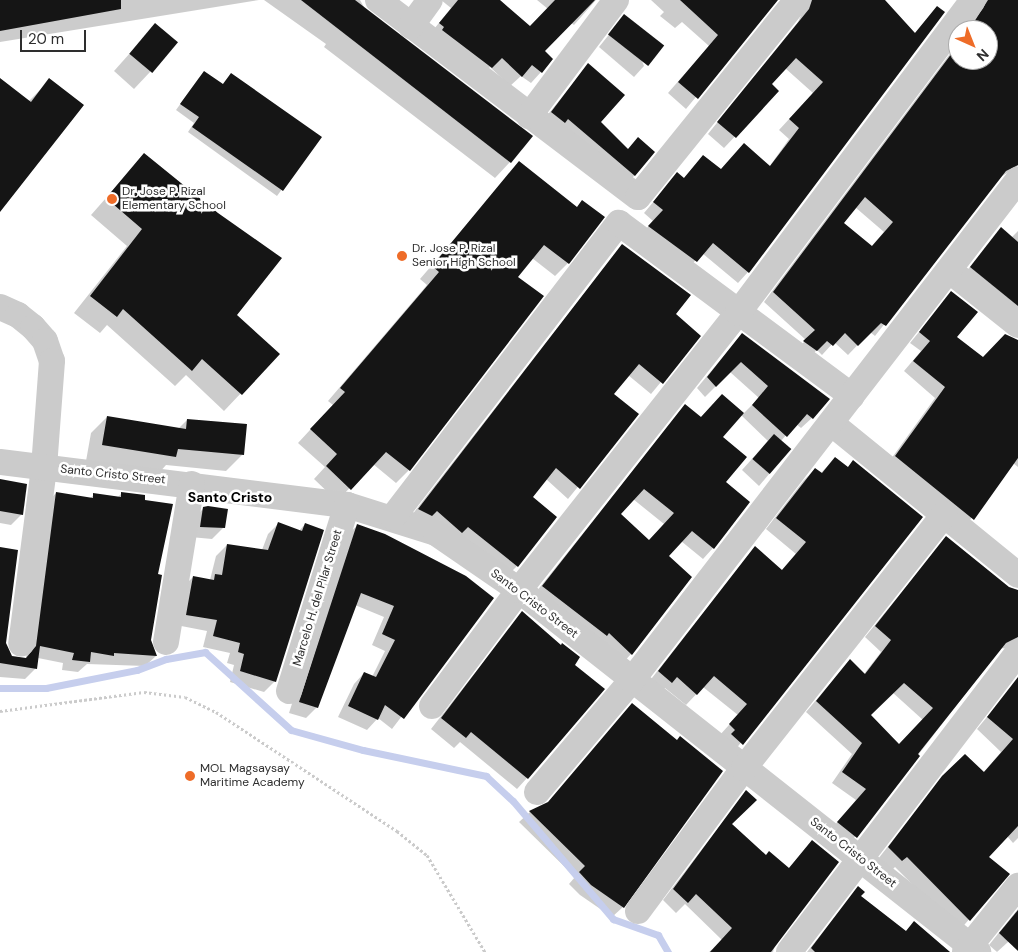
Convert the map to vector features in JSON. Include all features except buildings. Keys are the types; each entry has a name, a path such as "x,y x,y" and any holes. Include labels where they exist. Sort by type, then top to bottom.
{"street":[{"path":"378,0 638,198 797,0"},
{"path":"411,26 430,0"},
{"path":"529,116 616,0"},
{"path":"432,706 519,590 738,312 973,0"},
{"path":"537,792 632,680 1018,180"},
{"path":"393,517 619,223 852,396"},
{"path":"949,270 1018,326"},
{"path":"0,307 18,315 32,327 45,341 52,361 44,468 21,644"},
{"path":"831,423 1018,575"},
{"name":"Santo Cristo Street","path":"0,462 192,484 347,505 393,517 436,533 519,590 860,859 971,950"},
{"path":"166,642 192,484"},
{"name":"Marcelo H. del Pilar Street","path":"289,690 347,505"},
{"path":"638,911 744,768 944,515"},
{"path":"789,952 1018,652"},
{"path":"971,950 1018,886"}],"path":[{"path":"0,711 144,692 185,697 216,712 397,831 427,855 484,952"}],"waterway":[{"path":"0,688 46,688 137,670 166,659 205,652 291,730 363,750 486,776 513,801 613,919 658,935 668,952"}],"place":[{"name":"Dr. Jose P. Rizal Elementary School","path":"112,199"},
{"name":"Dr. Jose P. Rizal Senior High School","path":"402,256"},
{"name":"MOL Magsaysay Maritime Academy","path":"190,776"}],"district":[{"name":"Santo Cristo","path":"230,497"}]}
